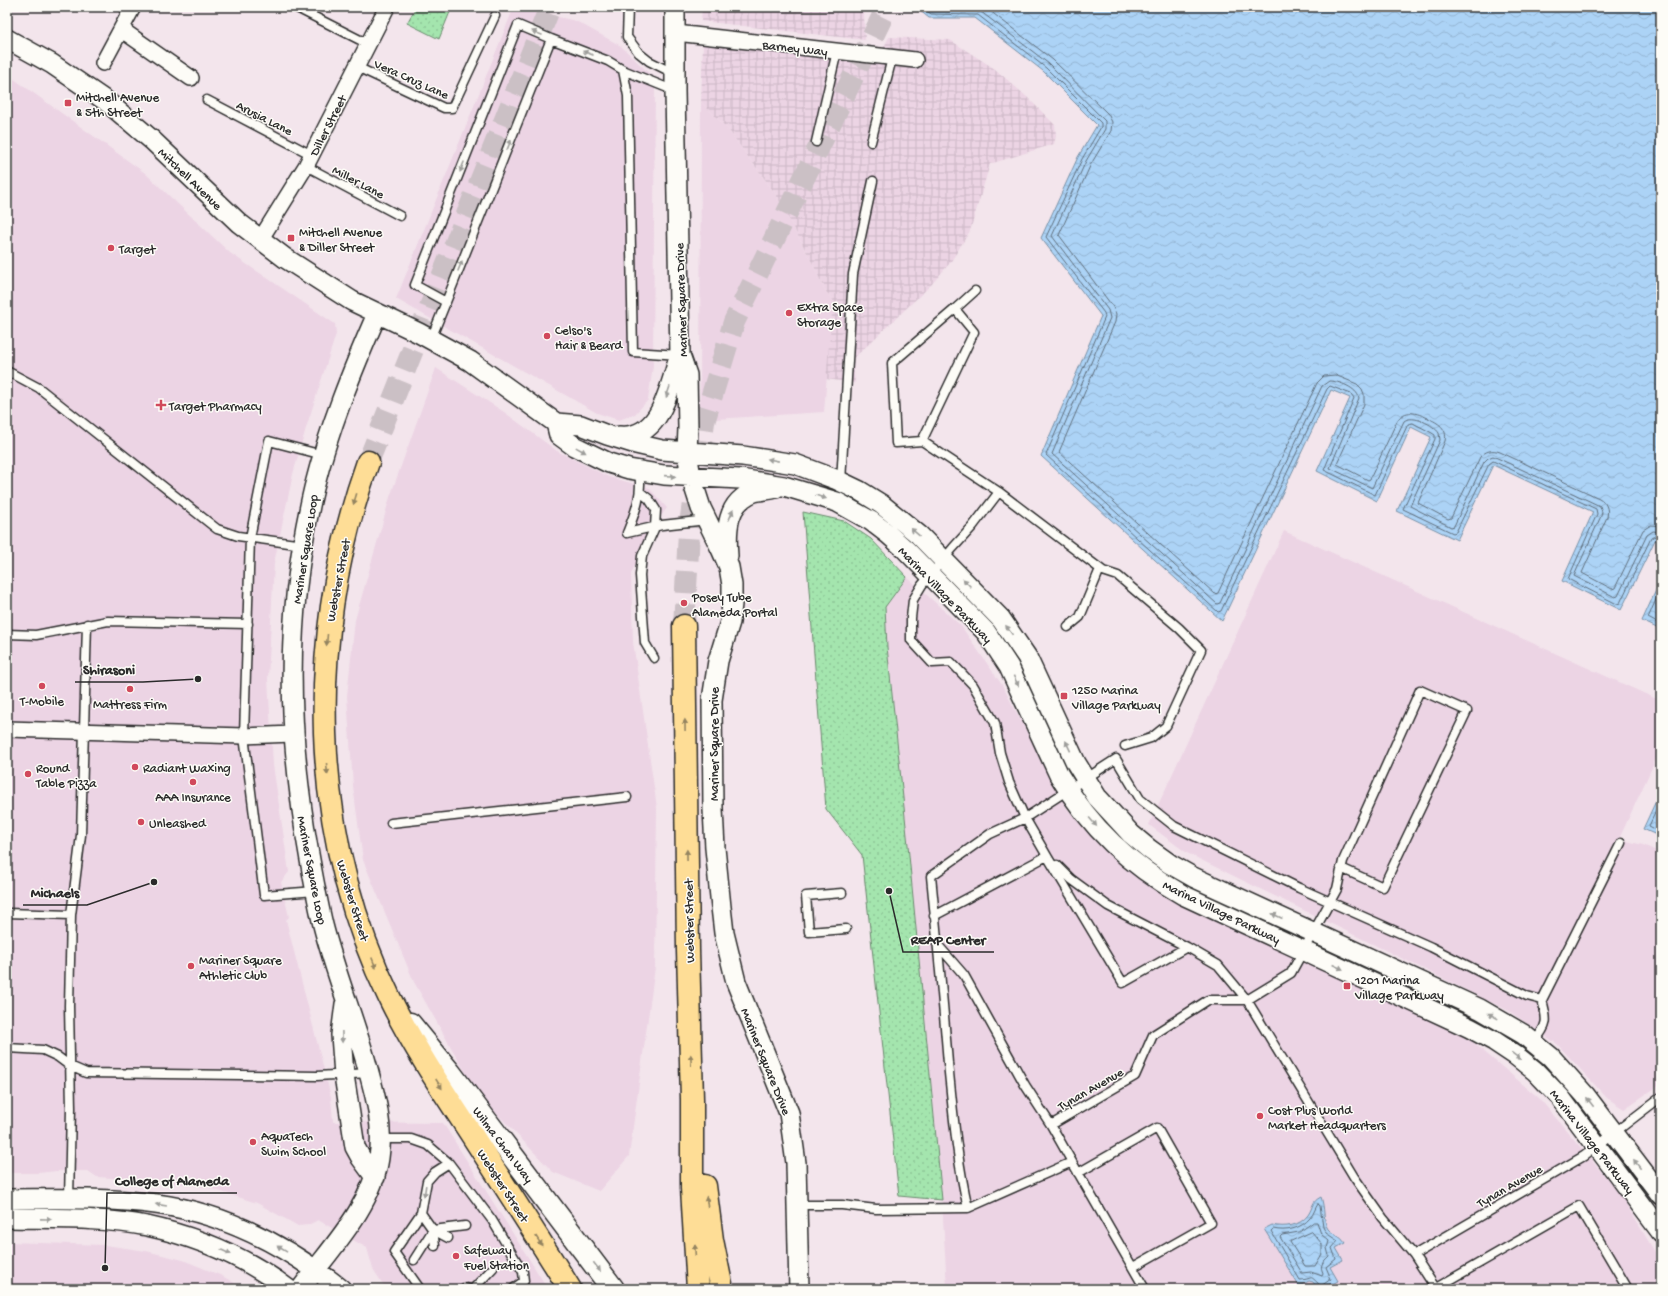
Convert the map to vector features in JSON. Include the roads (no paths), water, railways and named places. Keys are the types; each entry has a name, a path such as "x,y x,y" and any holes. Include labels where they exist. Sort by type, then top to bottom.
{"main road":[{"name":"Webster Street","path":"368,462 347,527 333,594 325,661 325,734 330,796 343,865 360,924 391,1002 418,1053 570,1289"},
{"name":"Webster Street","path":"684,626 688,950 692,1099 692,1188 698,1289"},
{"name":"Wilma Chan Way","path":"391,1002 450,1072 613,1289"},
{"path":"692,1099 712,1240 722,1289"}],"street":[{"path":"103,63 133,7"},
{"name":"Diller Street","path":"260,240 309,160 387,7"},
{"name":"Mariner Square Drive","path":"675,7 680,355 687,375 687,452 694,489 728,567 732,585 730,622 718,661 712,700 714,816 721,907 724,933 736,982 789,1113 796,1162 799,1289"},
{"path":"122,30 191,78"},
{"name":"Barney Way","path":"676,33 915,60"},
{"name":"Mitchell Avenue","path":"7,39 46,60 74,78 129,120 168,155 223,209 260,240 325,285 377,314"},
{"path":"377,314 431,339 470,361 556,423 581,425 636,444 662,450 687,452"},
{"name":"Mariner Square Loop","path":"301,1289 356,1215 370,1191 375,1178 379,1158 379,1118 369,1072 323,925 300,800 293,734 292,643 298,578 314,487 323,455 350,376 377,314"},
{"path":"607,435 627,437 639,435 650,427 662,407 680,355"},
{"path":"556,423 559,435 574,446 609,463 640,472 691,477"},
{"name":"Marina Village Parkway","path":"687,452 768,459 795,464 841,482 881,504 901,520 943,559 990,607 1014,637 1037,677 1076,763 1086,780 1098,797 1131,834 1170,864 1193,877 1480,1009 1504,1022 1534,1042 1568,1075 1661,1196"},
{"name":"Marina Village Parkway","path":"691,477 740,479 784,486 837,502 854,511 888,534 931,575 981,627 997,648 1010,667 1059,775 1069,791 1099,830 1117,848 1136,865 1159,881 1183,894 1470,1028 1510,1051 1535,1071 1560,1097 1661,1232"},
{"path":"728,567 728,523 731,513 737,504 745,496 755,491 784,486"},
{"path":"7,729 244,736 293,734"},
{"name":"Mariner Square Loop","path":"346,999 341,1035 344,1074 355,1147 360,1158 375,1178"},
{"path":"7,1199 69,1199 155,1204 204,1214 257,1234 274,1243 341,1289"},
{"path":"7,1218 97,1220 146,1226 171,1232 190,1237 241,1259 273,1278 288,1289"}],"lane":[{"path":"295,7 368,44"},
{"path":"628,7 627,37 639,53 676,83"},
{"name":"Vera Cruz Lane","path":"357,67 444,108 452,108 496,16"},
{"path":"446,302 415,286 518,26 608,61 623,70 676,83"},
{"path":"431,339 551,39"},
{"path":"816,142 837,51"},
{"path":"871,142 892,58"},
{"path":"623,70 628,96 633,352 680,355"},
{"name":"Arusia Lane","path":"207,100 309,160"},
{"name":"Miller Lane","path":"309,160 400,216"},
{"path":"841,482 853,274 873,181"},
{"path":"975,291 892,363 896,443 922,441 999,492 1100,569 1118,576 1179,628 1201,650 1166,726 1150,738 1125,746"},
{"path":"922,441 974,332 955,309"},
{"path":"7,371 39,388 209,523 227,534 303,545"},
{"path":"316,890 264,894 244,736 250,538 269,441 323,455"},
{"path":"640,472 641,481 639,501 627,533 654,527 707,520"},
{"path":"640,492 649,499 656,510 654,527 642,556 640,575 645,643 654,658"},
{"path":"999,492 973,526 943,559 913,600 910,618 910,640 932,663 951,662 973,685 995,722 1000,753 1009,782 1026,818 1123,983 1187,947"},
{"path":"1068,627 1080,617 1100,569"},
{"path":"7,634 36,635 108,620 248,624"},
{"path":"69,1199 71,1108 69,1006 72,915 81,835 87,624"},
{"path":"1247,1000 1291,973 1337,889 1341,868 1343,861 1420,690 1468,711 1383,887 1341,868"},
{"path":"968,1208 963,1186 953,1111 931,876 990,834 1026,818 1116,759 1140,798 1174,826 1330,902 1432,947 1527,996 1542,1000"},
{"path":"391,823 627,796"},
{"path":"1534,1042 1543,1031 1547,1017 1542,1000 1621,843"},
{"path":"934,916 1047,856"},
{"path":"1047,856 1071,879 1108,906 1187,947 1218,965 1247,1000 1354,1178 1383,1218 1414,1255 1436,1289 1579,1206 1628,1289"},
{"path":"842,892 806,896 809,932 846,929"},
{"path":"7,913 72,915"},
{"path":"937,943 964,975 1025,1085 1051,1125"},
{"name":"Tynan Avenue","path":"1145,1289 1051,1125 1135,1076 1153,1035 1208,1000 1247,1000"},
{"path":"7,1048 43,1050 58,1057 70,1066 86,1072 317,1076 369,1072"},
{"name":"Tynan Avenue","path":"1414,1255 1584,1156 1661,1097"},
{"path":"1078,1174 1157,1128 1211,1223 1132,1267"},
{"path":"380,1139 411,1139 428,1145 449,1163 492,1220 523,1272 524,1281 528,1289"},
{"path":"798,1205 842,1205 876,1209 968,1208 1072,1162"},
{"path":"420,1289 394,1252 421,1213 427,1181 435,1172 449,1163"},
{"path":"421,1213 433,1230 448,1238"},
{"path":"433,1230 465,1226"},
{"path":"433,1230 458,1231"},
{"path":"433,1230 435,1246"},
{"path":"425,1253 433,1230"},
{"path":"414,1260 433,1230"},
{"path":"473,1289 490,1270"},
{"path":"473,1289 477,1280"},
{"path":"513,1289 524,1281"}],"water":[{"path":"912,7 1661,7 1661,542 1655,540 1621,610 1562,581 1593,512 1493,465 1457,540 1397,511 1431,437 1411,427 1377,501 1317,471 1350,398 1331,390 1222,621 1041,456 1101,316 1041,238 1078,157 1097,125 1043,71 975,18 929,18 919,10"},
{"path":"1661,579 1661,630 1642,621"},
{"path":"1661,790 1661,837 1643,829"},
{"path":"1321,1197 1326,1226 1345,1243 1336,1248 1343,1260 1330,1267 1338,1281 1323,1289 1318,1289 1313,1282 1309,1281 1299,1286 1264,1229 1272,1225 1287,1226 1301,1222 1310,1212 1313,1204"}],"tunnel":[{"path":"368,462 550,7"},
{"path":"684,626 689,532 704,422 734,322 887,7"}],"place":[{"name":"Mitchell Avenue & 5th Street","path":"68,103"},
{"name":"Mitchell Avenue & Diller Street","path":"291,238"},
{"name":"Target","path":"111,248"},
{"name":"Extra Space Storage","path":"789,313"},
{"name":"Celso's Hair & Beard","path":"547,336"},
{"name":"Target Pharmacy","path":"161,405"},
{"name":"Posey Tube Alameda Portal","path":"684,603"},
{"name":"Shirasoni","path":"198,679"},
{"name":"T-Mobile","path":"42,686"},
{"name":"Mattress Firm","path":"130,689"},
{"name":"1250 Marina Village Parkway","path":"1064,696"},
{"name":"Radiant Waxing","path":"135,767"},
{"name":"Round Table Pizza","path":"28,774"},
{"name":"AAA Insurance","path":"193,782"},
{"name":"Unleashed","path":"141,822"},
{"name":"Michaels","path":"154,882"},
{"name":"REAP Center","path":"889,891"},
{"name":"Mariner Square Athletic Club","path":"191,966"},
{"name":"1201 Marina Village Parkway","path":"1347,986"},
{"name":"Cost Plus World Market Headquarters","path":"1260,1116"},
{"name":"AquaTech Swim School","path":"253,1142"},
{"name":"Safeway Fuel Station","path":"456,1256"},
{"name":"College of Alameda","path":"105,1268"}]}
